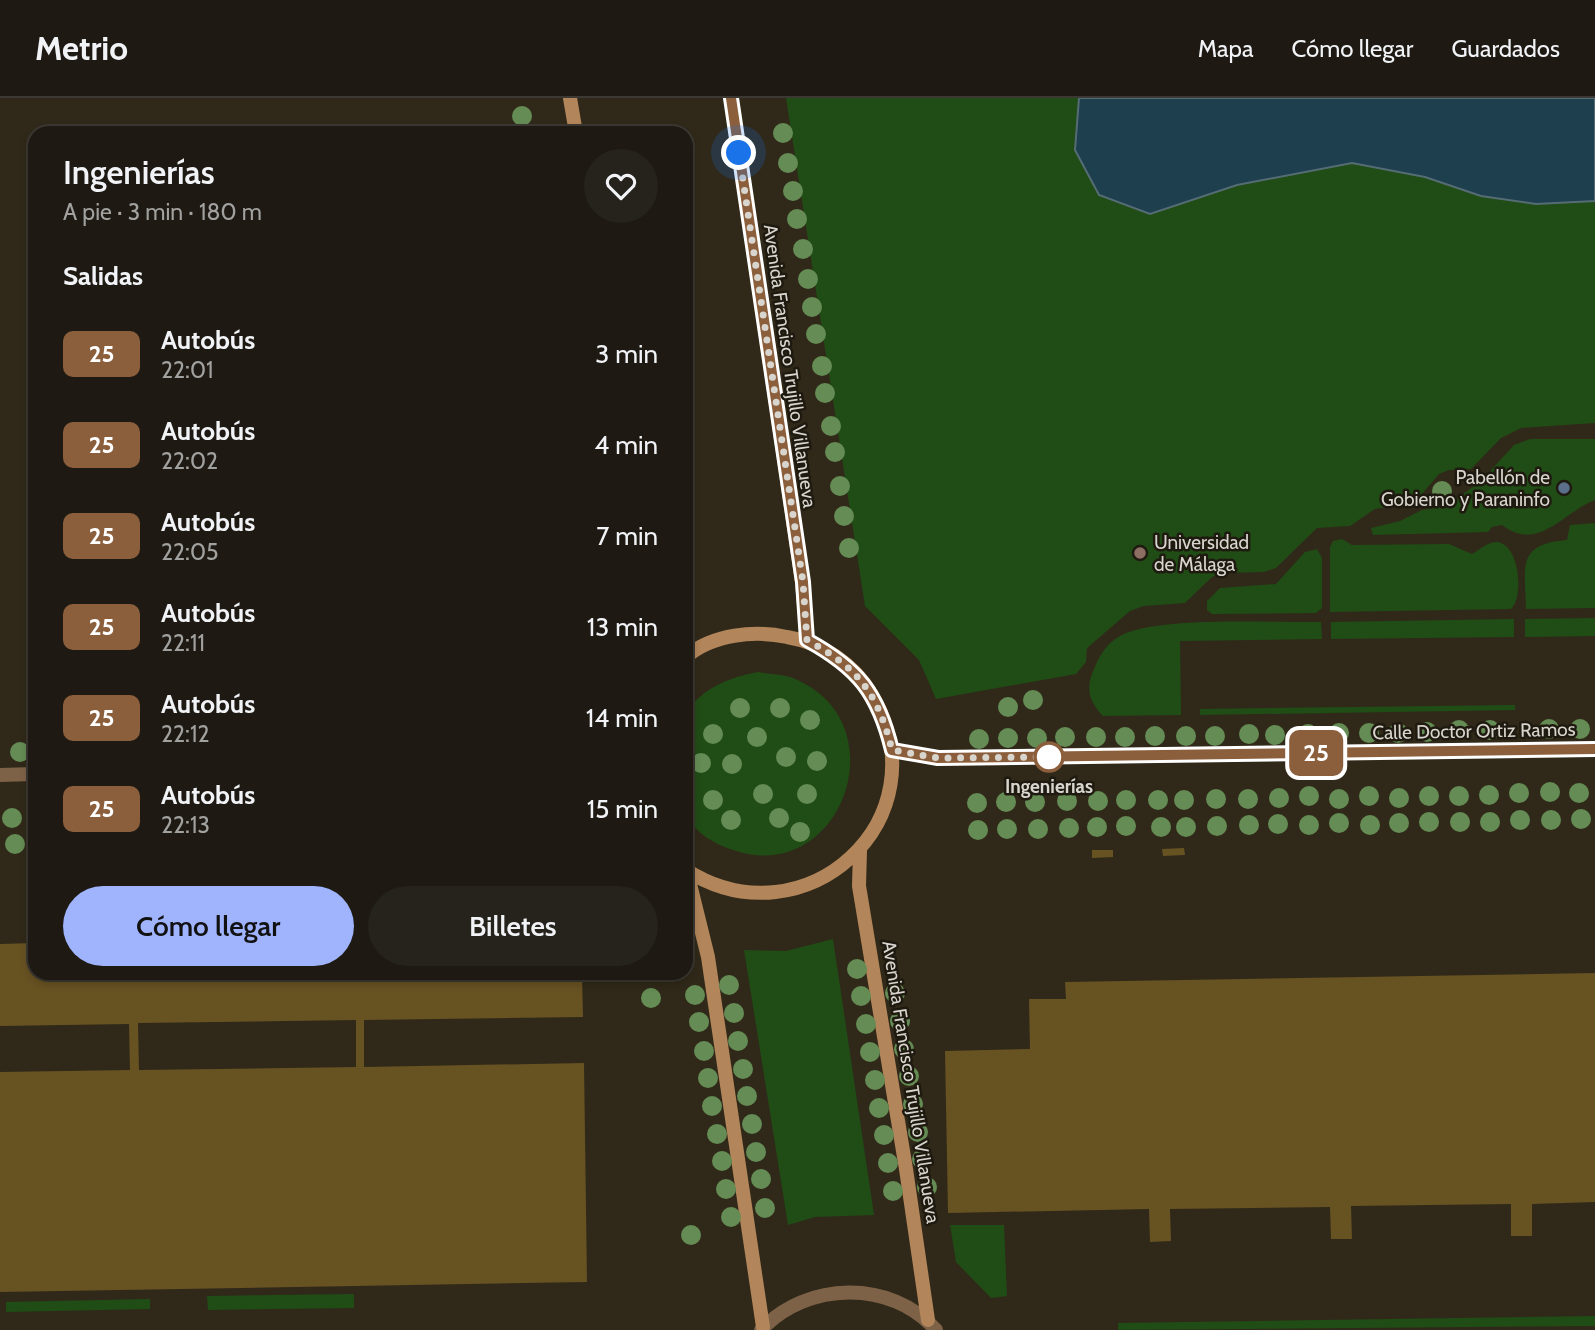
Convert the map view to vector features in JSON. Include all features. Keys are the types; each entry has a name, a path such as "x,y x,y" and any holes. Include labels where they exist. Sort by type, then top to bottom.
{"street":[{"path":"570,98 575,126"},
{"name":"Avenida Francisco Trujillo Villanueva","path":"731,98 803,582 807,640"},
{"path":"693,654 727,637 767,633 807,640 839,657 865,683 884,715 892,750 891,786 880,820 860,850 831,874 796,890 758,895 721,888 693,874"},
{"name":"Calle Doctor Ortiz Ramos","path":"892,750 938,758 1595,749"},
{"path":"0,775 28,774"},
{"name":"Avenida Francisco Trujillo Villanueva","path":"860,850 859,886 932,1325"},
{"path":"693,896 708,957 762,1329 792,1306 826,1293 850,1292 862,1292 897,1301 932,1325"}],"shaded area":[{"name":"Universidad de Málaga","path":"0,98 1595,98 1595,1330 0,1330"}],"green space":[{"path":"786,98 1079,98 1075,150 1150,214 1237,185 1352,163 1425,177 1481,196 1536,204 1595,201 1595,423 1521,428 1501,438 1471,469 1449,470 1439,474 1421,495 1409,504 1375,509 1350,526 1317,528 1276,568 1264,572 1221,573 1212,577 1185,603 1144,606 1130,611 1087,648 1086,662 1076,674 936,699 919,660 865,606"},
{"path":"1530,439 1595,439 1595,500 1550,528 1528,535 1502,525 1492,527 1488,532 1373,535 1371,528 1400,521 1422,510 1447,506 1481,481 1514,445"},
{"path":"1595,523 1595,608 1526,609 1525,570 1531,553 1551,542 1567,540 1570,525"},
{"path":"1342,539 1352,545 1449,544 1472,554 1487,544 1497,542 1505,545 1515,561 1518,594 1515,603 1511,609 1330,612 1330,547 1333,541"},
{"path":"1317,549 1322,558 1322,608 1316,613 1212,614 1207,610 1207,601 1220,588 1276,584 1305,552"},
{"path":"1595,618 1595,636 1525,637 1525,619"},
{"path":"1514,619 1514,637 1331,639 1331,622"},
{"path":"1321,622 1322,639 1180,641 1181,715 1103,716 1094,705 1090,694 1094,669 1107,646 1120,636 1137,630 1187,623"},
{"path":"758,672 790,677 824,698 844,727 850,760 845,793 829,823 804,845 772,855 733,850 719,845 693,825 693,703 710,689 737,677"},
{"path":"1515,705 1515,710 1200,715 1200,709"},
{"path":"833,939 874,1215 815,1217 788,1225 744,950 786,951"},
{"path":"950,1225 1004,1225 1007,1296 991,1298 956,1262"},
{"path":"354,1294 354,1308 208,1310 207,1296"},
{"path":"150,1299 150,1309 6,1312 6,1302"},
{"path":"1595,1316 1595,1326 1118,1330 1118,1323"}],"water":[{"path":"1079,98 1595,98 1595,201 1536,204 1481,196 1425,177 1352,163 1237,185 1150,214 1099,195 1075,150"}],"building":[{"path":"1184,848 1185,855 1163,856 1162,849"},
{"path":"1092,850 1113,850 1113,857 1092,858"},
{"path":"28,943 28,980 582,980 583,1017 364,1020 364,1067 584,1063 587,1282 0,1292 0,1072 130,1070 129,1024 0,1026 0,944","holes":["356,1020 356,1067 139,1070 138,1023"]},
{"path":"1595,973 1595,1202 1532,1204 1532,1236 1511,1236 1511,1204 1351,1206 1352,1239 1331,1239 1330,1207 1170,1209 1171,1241 1150,1242 1149,1209 948,1213 945,1051 1030,1049 1029,999 1066,999 1065,982"}],"bus line":[{"name":"25","path":"731,98 803,582 807,640 839,657 865,683 884,715 892,750 938,758 1595,749"}],"place":[{"name":"Pabellón de Gobierno y Paraninfo","path":"1564,488"},
{"name":"Universidad de Málaga","path":"1140,553"},
{"name":"Ingenierías","path":"1049,757"}],"route":[{"path":"739,153 803,582 807,640 839,657 865,683 884,715 892,750 938,758 1049,757"}]}
